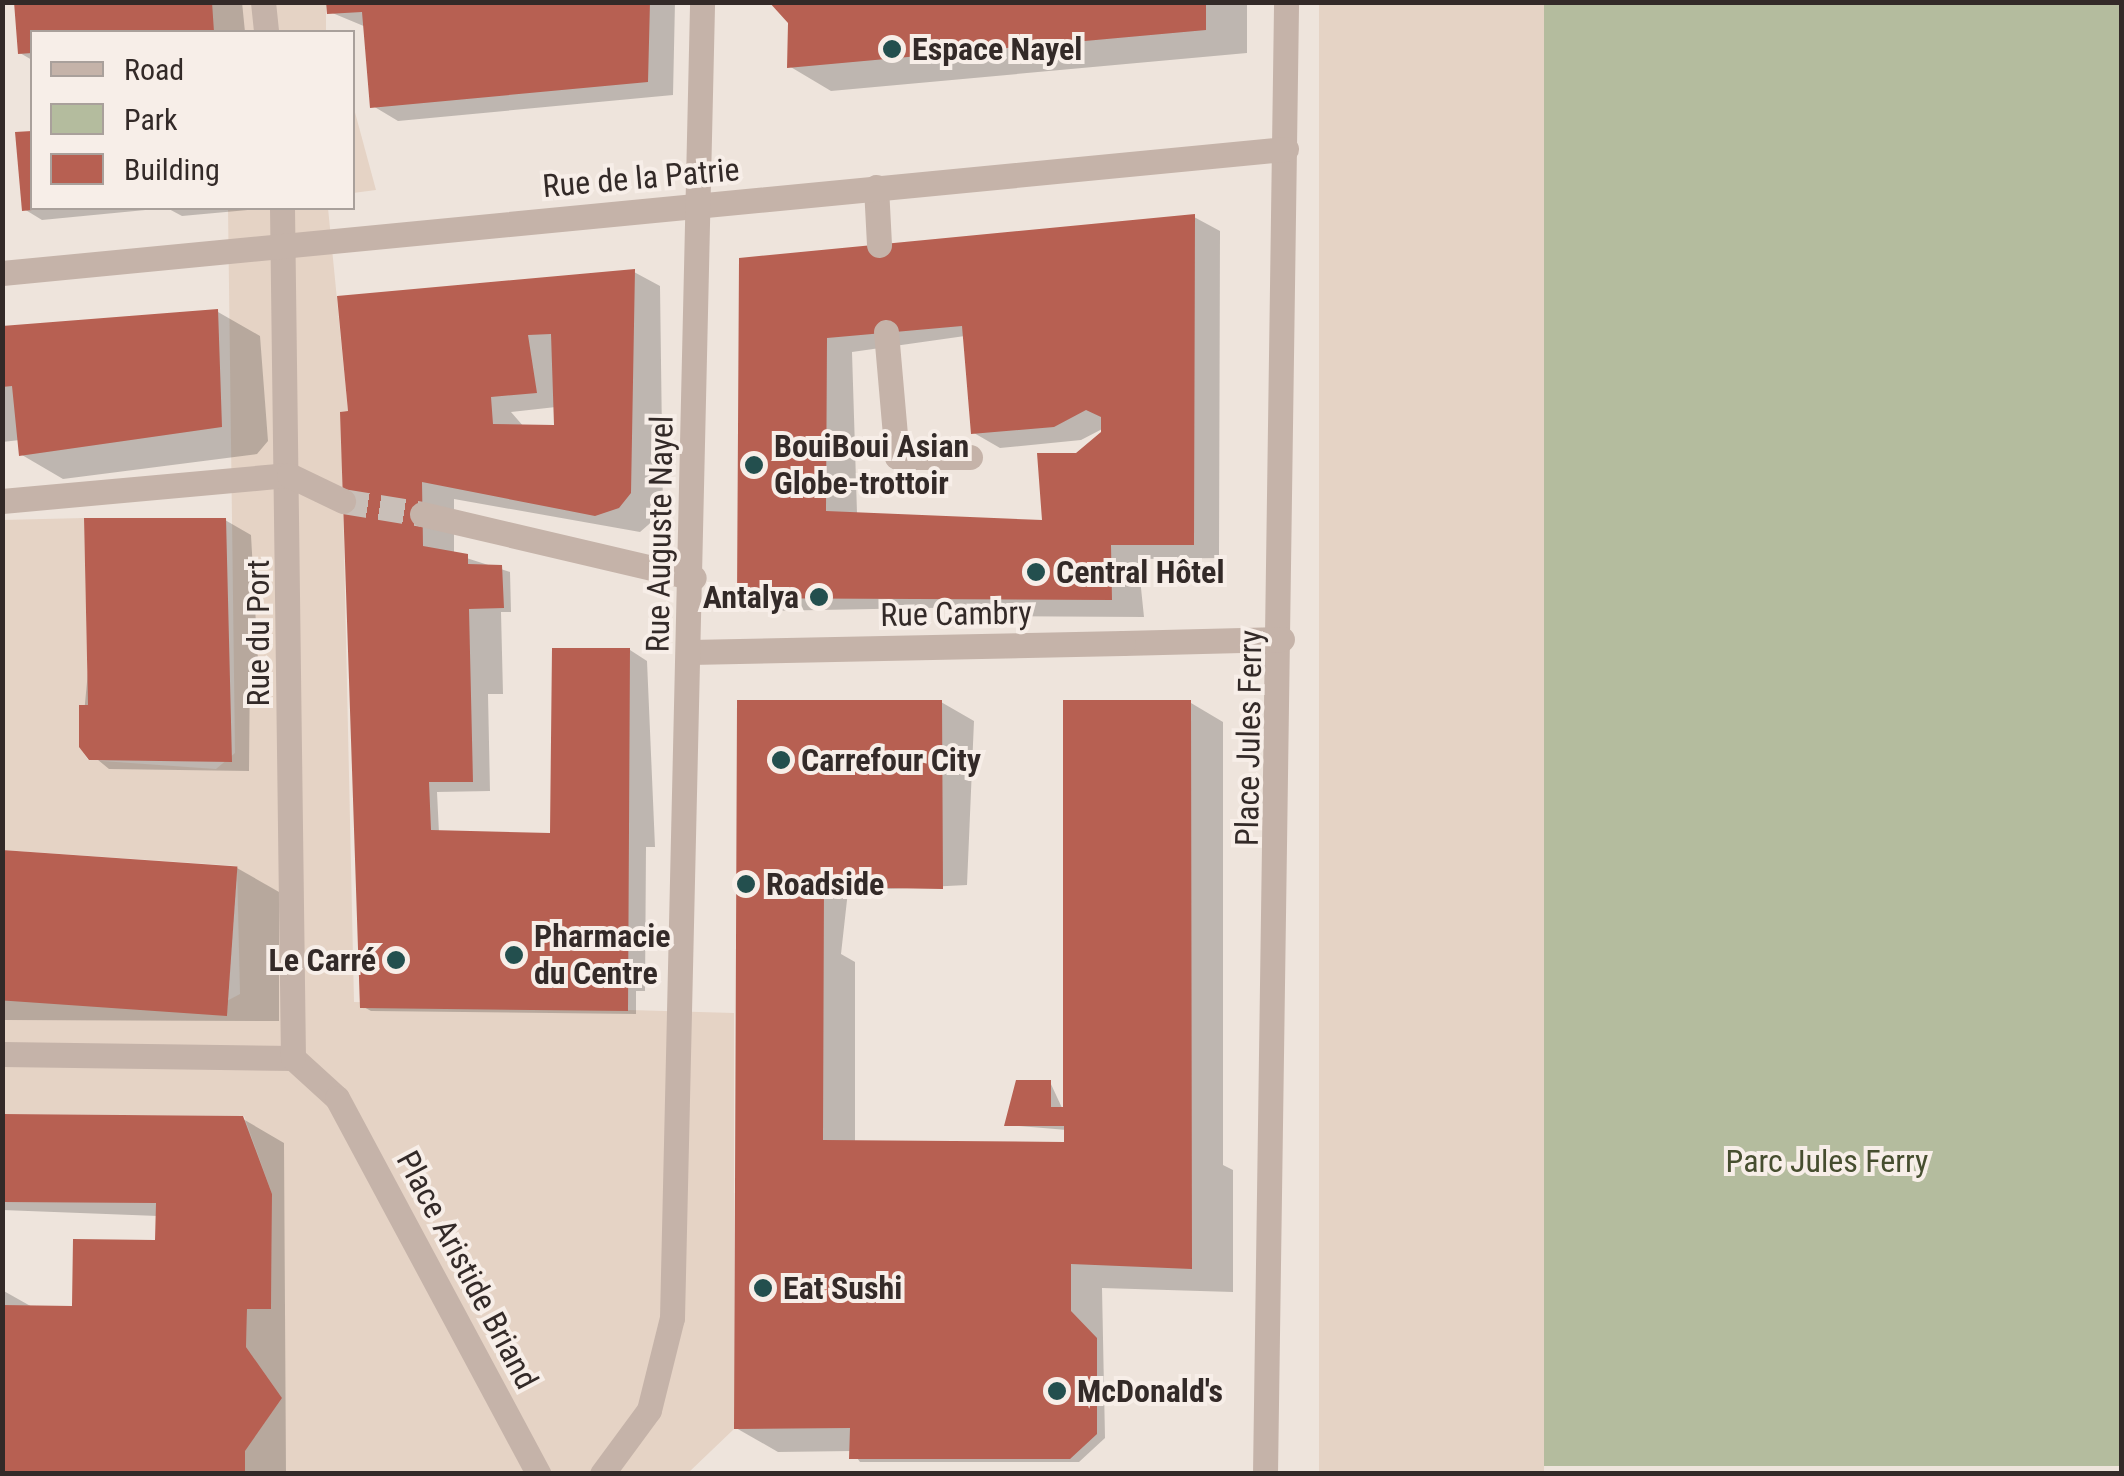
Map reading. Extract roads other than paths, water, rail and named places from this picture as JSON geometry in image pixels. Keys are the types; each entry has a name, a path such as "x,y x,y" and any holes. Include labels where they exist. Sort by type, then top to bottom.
{"street":[{"path":"263,2 266,30"},
{"name":"Rue Auguste Nayel","path":"602,1474 649,1410 672,1318 683,1068 702,2"},
{"name":"Place Jules Ferry","path":"1265,1474 1282,639 1286,2"},
{"name":"Rue de la Patrie","path":"2,273 1286,149"},
{"path":"876,188 879,244"},
{"name":"Rue du Port","path":"282,210 289,475 293,1058"},
{"path":"886,332 896,457 970,457"},
{"path":"2,501 289,475 343,502"},
{"path":"422,514 694,578"},
{"name":"Rue Cambry","path":"690,652 1282,639"},
{"path":"2,1054 293,1058"},
{"name":"Place Aristide Briand","path":"293,1058 338,1098 538,1474"}],"tunnel":[{"path":"343,501 422,514"}],"place":[{"name":"Espace Nayel","path":"892,49"},
{"name":"BouiBoui Asian Globe-trottoir","path":"754,465"},
{"name":"Central Hôtel","path":"1036,572"},
{"name":"Antalya","path":"819,597"},
{"name":"Carrefour City","path":"781,760"},
{"name":"Roadside","path":"746,884"},
{"name":"Pharmacie du Centre","path":"514,955"},
{"name":"Le Carré","path":"396,960"},
{"name":"Eat Sushi","path":"763,1288"},
{"name":"McDonald's","path":"1057,1391"}],"park label":[{"name":"Parc Jules Ferry","path":"1827,1161"}]}
